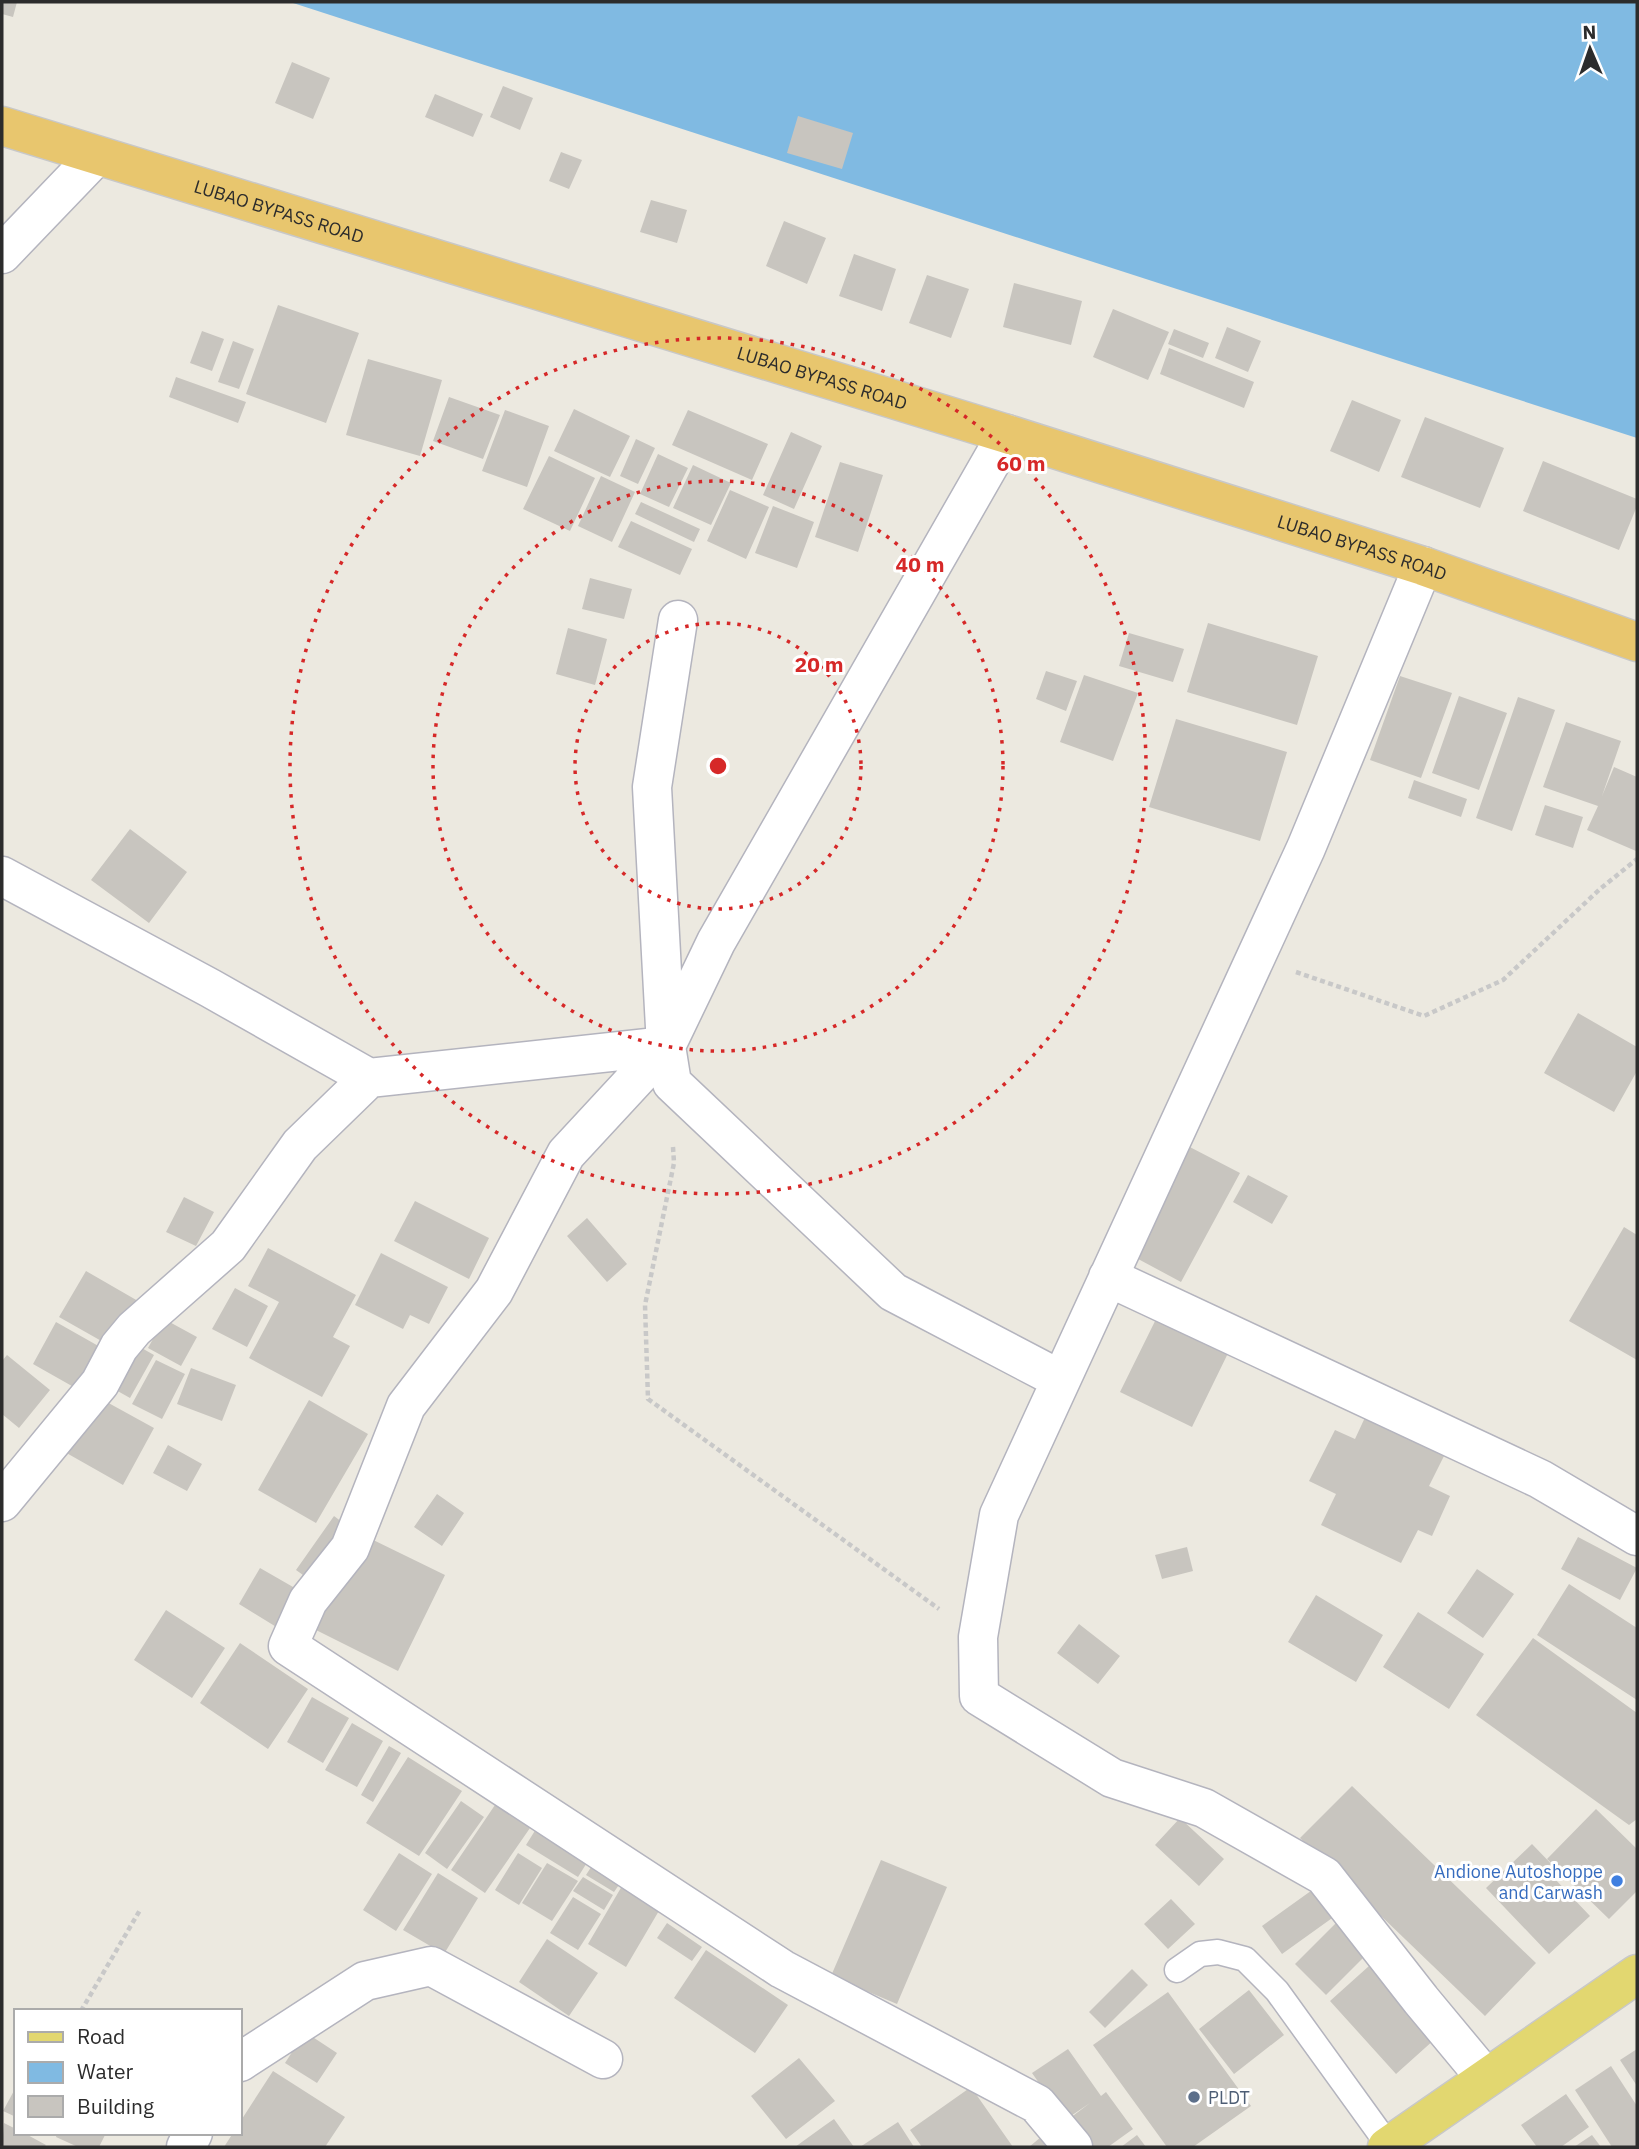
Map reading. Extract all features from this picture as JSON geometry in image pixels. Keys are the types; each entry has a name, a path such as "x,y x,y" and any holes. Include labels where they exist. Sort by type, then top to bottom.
{"highway":[{"name":"LUBAO BYPASS ROAD","path":"2,125 1007,434 1423,566 1637,642"}],"main road":[{"path":"1388,2147 1485,2077 1637,1974"}],"street":[{"path":"2,254 96,156"},
{"path":"1007,434 716,943 666,1046 566,1154 494,1291 406,1406 350,1548 308,1601 288,1646 782,1969 1037,2104 1073,2147"},
{"path":"1423,566 1306,848 999,1515 978,1637 979,1696 1112,1778 1204,1808 1324,1876 1485,2077"},
{"path":"678,620 652,787 666,1046 672,1083 893,1292 1061,1380"},
{"path":"2,876 209,988 369,1079 666,1046"},
{"path":"2,1502 100,1383 119,1347 134,1329 228,1246 300,1145 369,1079"},
{"path":"1108,1277 1539,1479 1637,1536"},
{"path":"242,2061 365,1981 431,1966 603,2059"}],"lane":[{"path":"1177,1970 1200,1954 1218,1952 1245,1958 1277,1991 1388,2147"}],"path":[{"path":"1289,969 1424,1016 1503,981 1600,889 1637,859"},
{"path":"672,1083 674,1163 645,1305 648,1399 978,1637"},
{"path":"82,2009 140,1909"}],"water":[{"path":"290,2 1637,2 1637,438"}],"building":[{"path":"2,2 17,2 13,17 2,14"},
{"path":"292,62 330,78 313,119 275,103"},
{"path":"503,86 533,98 520,130 490,117"},
{"path":"435,94 483,114 473,137 425,117"},
{"path":"798,116 853,133 842,169 787,153"},
{"path":"561,152 582,160 569,189 549,181"},
{"path":"651,200 687,210 677,243 640,232"},
{"path":"784,221 826,238 807,284 766,266"},
{"path":"854,254 896,269 882,311 839,296"},
{"path":"927,275 969,289 951,338 909,323"},
{"path":"1014,283 1082,301 1071,345 1003,327"},
{"path":"278,305 359,333 326,423 246,394"},
{"path":"1113,309 1169,332 1148,380 1093,357"},
{"path":"1227,327 1261,341 1248,372 1215,358"},
{"path":"1174,329 1209,343 1203,358 1168,344"},
{"path":"202,331 224,339 212,371 190,363"},
{"path":"233,341 254,349 239,389 218,382"},
{"path":"1169,348 1254,382 1244,408 1160,374"},
{"path":"368,359 442,380 420,456 346,435"},
{"path":"176,377 246,402 238,423 169,397"},
{"path":"449,397 500,415 483,459 433,441"},
{"path":"1352,400 1401,420 1379,472 1330,451"},
{"path":"574,409 630,436 610,477 554,451"},
{"path":"505,410 549,426 527,487 482,471"},
{"path":"688,410 768,444 752,480 672,445"},
{"path":"1425,417 1504,448 1480,508 1401,477"},
{"path":"791,432 822,446 794,509 763,495"},
{"path":"636,439 655,448 638,484 620,476"},
{"path":"658,454 688,468 669,507 640,494"},
{"path":"549,456 595,478 570,531 523,509"},
{"path":"1543,461 1637,499 1637,506 1619,550 1523,511"},
{"path":"840,462 883,475 858,552 815,537"},
{"path":"693,465 731,483 711,525 673,508"},
{"path":"601,476 635,492 612,542 578,526"},
{"path":"730,490 769,507 746,559 707,541"},
{"path":"641,502 700,529 694,542 635,514"},
{"path":"773,506 814,522 797,568 755,553"},
{"path":"631,521 692,549 680,575 618,547"},
{"path":"590,578 632,589 624,619 582,609"},
{"path":"1208,623 1318,656 1297,725 1187,692"},
{"path":"568,628 607,639 595,685 556,674"},
{"path":"1129,633 1184,649 1173,682 1119,666"},
{"path":"1046,671 1077,681 1066,711 1036,699"},
{"path":"1084,675 1138,693 1113,761 1060,742"},
{"path":"1400,676 1452,693 1421,778 1370,760"},
{"path":"1459,696 1507,713 1479,790 1432,773"},
{"path":"1518,697 1555,710 1512,831 1476,818"},
{"path":"1176,719 1287,752 1260,841 1149,807"},
{"path":"1566,722 1621,741 1602,796 1614,767 1637,777 1636,851 1587,830 1598,806 1543,787"},
{"path":"1414,780 1467,799 1461,817 1408,798"},
{"path":"1545,805 1583,817 1573,848 1535,835"},
{"path":"130,829 187,872 149,923 91,880"},
{"path":"1578,1013 1637,1047 1637,1071 1614,1112 1544,1073"},
{"path":"1184,1144 1240,1173 1181,1282 1127,1253"},
{"path":"1248,1175 1288,1196 1272,1224 1233,1202"},
{"path":"184,1197 214,1212 196,1246 166,1232"},
{"path":"415,1201 489,1238 469,1279 394,1241"},
{"path":"587,1218 627,1264 607,1282 567,1236"},
{"path":"1624,1227 1637,1235 1637,1360 1569,1321"},
{"path":"268,1248 356,1295 333,1337 350,1346 322,1397 249,1358 279,1302 248,1286"},
{"path":"381,1253 448,1287 429,1324 410,1315 403,1329 355,1305"},
{"path":"86,1271 138,1301 112,1347 59,1317"},
{"path":"235,1288 268,1306 247,1347 212,1329"},
{"path":"1161,1309 1233,1343 1192,1427 1120,1392"},
{"path":"164,1319 197,1337 181,1366 148,1348"},
{"path":"56,1322 109,1352 86,1394 33,1364"},
{"path":"131,1342 154,1355 130,1398 107,1385"},
{"path":"7,1355 50,1390 19,1428 2,1414 2,1361"},
{"path":"156,1360 185,1374 162,1419 132,1404"},
{"path":"191,1368 236,1385 222,1421 177,1404"},
{"path":"94,1395 154,1428 123,1485 63,1451"},
{"path":"309,1400 368,1434 316,1523 258,1490"},
{"path":"1368,1411 1448,1448 1429,1486 1450,1496 1432,1536 1418,1530 1401,1563 1321,1525 1336,1494 1309,1481 1335,1430 1355,1439"},
{"path":"168,1445 202,1464 187,1491 153,1473"},
{"path":"437,1494 464,1513 442,1546 414,1527"},
{"path":"334,1516 354,1531 317,1585 296,1570"},
{"path":"363,1535 445,1575 398,1671 316,1630"},
{"path":"1578,1537 1637,1568 1620,1600 1561,1569"},
{"path":"1187,1547 1193,1571 1162,1579 1155,1555"},
{"path":"260,1568 300,1591 278,1628 239,1604"},
{"path":"1477,1569 1514,1594 1483,1638 1447,1613"},
{"path":"1569,1584 1637,1628 1637,1700 1537,1635"},
{"path":"1316,1595 1383,1635 1356,1682 1288,1642"},
{"path":"166,1610 225,1648 192,1698 134,1660"},
{"path":"1418,1612 1484,1654 1449,1709 1383,1667"},
{"path":"1079,1624 1120,1656 1098,1684 1057,1653"},
{"path":"1533,1638 1637,1713 1637,1819 1629,1825 1476,1715"},
{"path":"240,1643 308,1689 268,1749 200,1703"},
{"path":"312,1697 349,1718 323,1763 287,1742"},
{"path":"352,1723 383,1741 357,1787 325,1770"},
{"path":"389,1746 401,1753 373,1802 361,1795"},
{"path":"408,1757 462,1791 419,1856 366,1823"},
{"path":"1352,1786 1536,1963 1485,2016 1300,1838"},
{"path":"461,1801 484,1817 447,1869 425,1853"},
{"path":"495,1805 530,1828 485,1893 451,1870"},
{"path":"1596,1809 1637,1849 1637,1891 1609,1919 1547,1859"},
{"path":"1180,1818 1224,1859 1199,1886 1155,1845"},
{"path":"536,1829 588,1861 578,1877 526,1845"},
{"path":"1532,1844 1560,1873 1554,1878 1590,1916 1549,1954 1486,1888"},
{"path":"399,1853 432,1874 396,1931 363,1910"},
{"path":"518,1853 542,1868 519,1905 495,1890"},
{"path":"881,1860 947,1887 897,2004 831,1976"},
{"path":"595,1861 623,1879 614,1892 586,1875"},
{"path":"547,1863 578,1881 552,1921 522,1903"},
{"path":"438,1873 478,1898 444,1954 403,1930"},
{"path":"583,1877 613,1895 604,1910 573,1891"},
{"path":"622,1886 660,1909 626,1967 588,1944"},
{"path":"1315,1888 1335,1916 1282,1954 1262,1926"},
{"path":"573,1897 601,1914 578,1950 550,1933"},
{"path":"1171,1899 1195,1924 1168,1949 1144,1924"},
{"path":"667,1923 702,1947 692,1961 657,1938"},
{"path":"1336,1923 1367,1954 1326,1995 1295,1964"},
{"path":"547,1939 598,1973 569,2016 519,1982"},
{"path":"706,1950 788,2005 755,2053 674,1998"},
{"path":"1369,1966 1435,2039 1396,2074 1330,2001"},
{"path":"1132,1969 1148,1985 1105,2028 1089,2012"},
{"path":"1249,1990 1284,2035 1234,2074 1199,2029"},
{"path":"1168,1992 1251,2106 1193,2147 1167,2147 1093,2045"},
{"path":"305,2032 337,2053 317,2083 285,2063"},
{"path":"1068,2049 1101,2096 1106,2092 1133,2129 1108,2147 1091,2147 1070,2118 1090,2103 1065,2120 1032,2073"},
{"path":"1637,2049 1637,2086 1620,2060"},
{"path":"799,2058 835,2101 786,2139 751,2096"},
{"path":"1611,2066 1637,2106 1637,2147 1612,2147 1575,2090"},
{"path":"273,2071 345,2117 325,2147 224,2147 232,2135 242,2135 242,2119"},
{"path":"971,2087 1013,2147 922,2147 910,2130"},
{"path":"14,2091 14,2116 3,2111"},
{"path":"1566,2094 1589,2127 1561,2147 1537,2147 1521,2125"},
{"path":"834,2119 854,2147 795,2147 824,2126"},
{"path":"898,2122 914,2147 860,2147"},
{"path":"4,2123 14,2128 14,2135 28,2135 46,2145 44,2147 2,2147"},
{"path":"1047,2132 1061,2147 1029,2147"},
{"path":"105,2135 99,2147 78,2147 56,2137"},
{"path":"1137,2135 1146,2147 1121,2147"},
{"path":"1592,2135 1601,2147 1574,2147"}],"place":[{"name":"Andione Autoshoppe and Carwash","path":"1617,1881"},
{"name":"PLDT","path":"1194,2097"}]}
